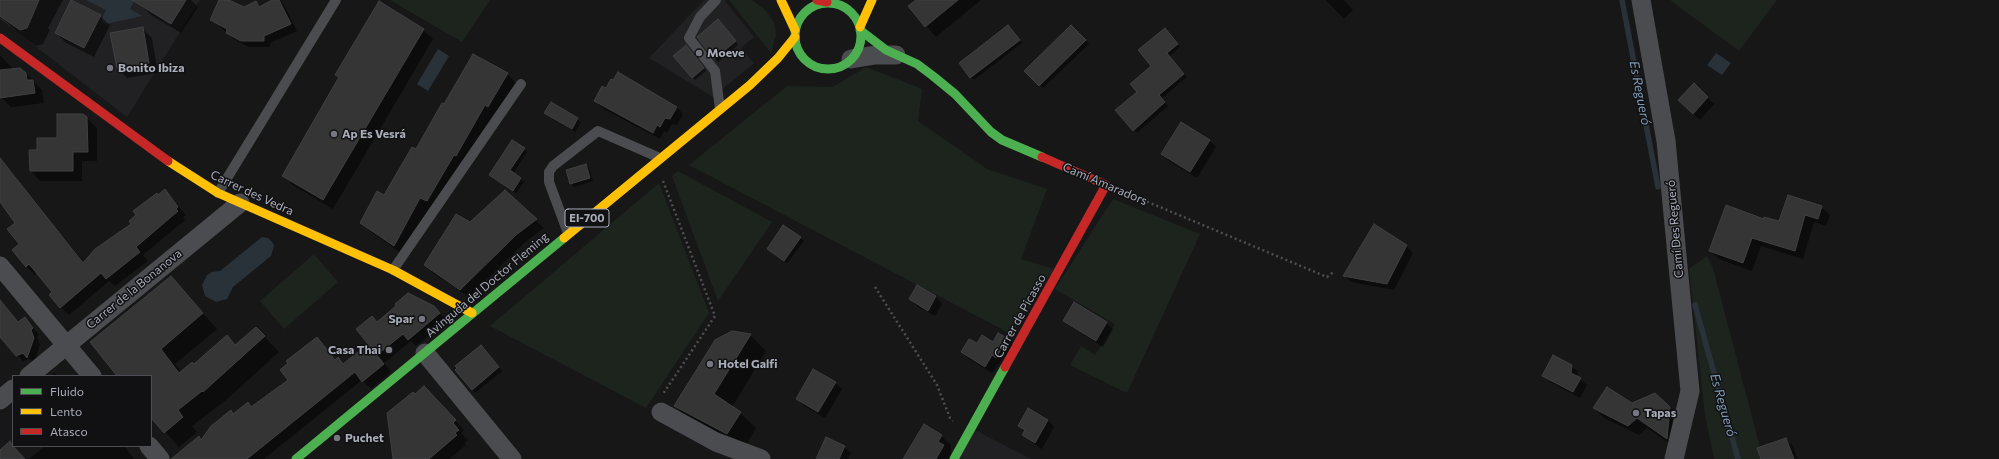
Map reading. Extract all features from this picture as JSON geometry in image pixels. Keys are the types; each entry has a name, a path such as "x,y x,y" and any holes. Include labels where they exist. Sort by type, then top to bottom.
{"street":[{"path":"781,0 795,33 798,50 807,62 825,69 843,65 851,59 860,45 860,28 872,0"},
{"path":"816,0 836,2 851,12 860,28"},
{"name":"Camí Des Regueró","path":"1641,0 1666,141 1690,391 1677,458"},
{"name":"Avinguda del Doctor Fleming","path":"296,459 568,233 750,85 778,58 795,33 799,19 806,10 816,4 836,2"},
{"name":"Camí Amaradors","path":"860,28 878,45 917,64 933,76 955,94 986,128 1002,140 1106,185"},
{"name":"Carrer des Vedra","path":"0,38 175,166 218,193 393,270 472,313"},
{"name":"Camí Amaradors","path":"851,59 875,55 896,55"},
{"path":"795,66 807,62"},
{"name":"Avinguda del Doctor Fleming","path":"750,85 774,74"},
{"name":"Carrer de Picasso","path":"954,459 1106,185"},
{"name":"Carrer de la Bonanova","path":"30,375 240,203"},
{"path":"0,266 91,375"},
{"path":"425,352 512,459"},
{"path":"0,400 12,390"},
{"path":"660,412 716,442 761,459"},
{"path":"150,447 160,459"}],"lane":[{"path":"218,193 336,0"},
{"path":"716,0 700,18 689,38 715,71 720,109"},
{"path":"393,270 521,84"},
{"path":"568,233 549,182 549,172 553,166 598,131 658,160"}],"path":[{"path":"658,160 715,316 657,404 660,412"},
{"name":"Camí Amaradors","path":"1106,185 1327,277 1335,271"},
{"path":"876,287 937,385 950,418 968,434"}],"shaded area":[{"name":"Bonito Ibiza","path":"0,0 200,0 127,117 0,19"},
{"path":"86,0 135,0 130,9 142,16 106,24 101,21 106,10"},
{"path":"390,0 490,0 462,42"},
{"name":"Moeve","path":"704,0 726,0 725,1 754,37 741,48 754,63 713,97 649,58"},
{"path":"729,0 752,0 765,10 774,22 776,35 771,53"},
{"path":"1670,0 1777,0 1739,51"},
{"path":"438,49 449,56 428,91 417,84"},
{"path":"1716,53 1731,63 1722,75 1707,65"},
{"path":"866,67 922,89 918,121 987,169 1047,189 1021,259 1054,269 1011,334 689,165 787,86 833,87"},
{"path":"678,171 772,222 718,301 672,176"},
{"path":"659,183 709,313 646,408 490,326"},
{"path":"1113,199 1200,234 1127,393 1070,365 1081,346 1095,355 1115,324 1055,289"},
{"path":"262,237 268,238 274,246 271,256 233,287 227,299 216,302 205,296 202,285 207,275 212,272 220,271"},
{"path":"314,254 338,282 284,329 260,301"},
{"path":"1707,256 1713,268 1763,459 1714,459 1705,415 1689,269"},
{"path":"975,430 1031,459 958,459"}],"building":[{"path":"0,0 39,0 27,28 20,30 0,16"},
{"path":"71,0 101,15 84,48 55,33"},
{"path":"132,0 186,0 171,24"},
{"path":"219,0 229,0 244,7 256,1 259,7 272,0 279,0 291,24 264,36 264,41 241,41 226,33 227,29 210,20"},
{"path":"916,0 958,0 925,27 908,6"},
{"name":"Ap Es Vesrá","path":"379,1 424,29 323,200 282,176 339,77 335,75"},
{"path":"718,19 736,41 714,59 697,37"},
{"path":"1008,25 1020,40 970,78 959,63"},
{"path":"1071,25 1086,40 1039,86 1024,71"},
{"path":"143,27 149,63 117,68 110,33"},
{"path":"1165,28 1178,44 1167,53 1184,74 1159,95 1165,102 1133,131 1115,110 1137,92 1130,84 1151,66 1138,50"},
{"path":"686,45 704,68 692,78 673,56"},
{"path":"473,54 508,73 488,107 485,105 456,156 454,155 427,201 420,198 394,246 360,223 377,191 384,195 412,147 416,149 442,103 444,104"},
{"path":"20,68 26,73 27,80 33,80 35,93 0,98 0,70"},
{"path":"618,72 677,107 670,119 665,118 660,127 657,125 653,133 594,101 602,86 606,88 611,79 613,80"},
{"path":"1694,83 1708,97 1693,114 1678,100"},
{"path":"551,102 578,118 572,129 544,113"},
{"path":"57,114 83,114 87,117 88,152 73,152 73,171 30,171 29,150 37,150 37,138 57,138"},
{"path":"1181,122 1210,140 1190,172 1161,154"},
{"path":"512,140 525,148 510,170 521,178 513,191 489,175"},
{"path":"0,158 83,263 95,249 131,224 129,221 136,215 133,211 157,193 158,195 165,189 178,207 176,209 178,211 136,247 140,252 106,279 101,273 60,308 49,295 52,292 29,264 26,267 12,250 19,244 7,229 15,223 0,202"},
{"path":"586,164 590,178 570,184 566,170"},
{"path":"505,190 537,219 516,235 460,290 424,265 456,214 470,222"},
{"path":"1788,195 1822,206 1818,219 1805,215 1795,251 1752,238 1743,263 1709,251 1726,205 1764,219 1764,217 1779,221"},
{"path":"1374,224 1407,245 1387,284 1343,276"},
{"path":"783,225 801,237 784,261 767,249"},
{"path":"171,276 203,313 161,349 179,373 192,362 194,364 227,335 235,345 256,327 265,336 203,392 202,391 178,410 183,417 164,433 152,419 152,375 116,375 90,342"},
{"path":"917,285 936,296 928,311 909,299"},
{"path":"408,293 434,306 440,313 408,340 403,334 377,355 384,364 362,382 355,372 247,459 171,459 199,436 201,440 211,426 231,410 233,414 248,402 251,407 288,380 280,370 288,363 286,361 317,337 335,360 338,357 343,364 368,344 356,329 372,316 377,322 396,306 395,304"},
{"path":"0,300 18,322 25,317 33,328 31,330 34,338 27,358 23,353 16,356 0,337"},
{"path":"1074,302 1107,322 1096,341 1063,321"},
{"path":"732,331 751,334 714,394 741,412 727,434 674,406 715,340"},
{"path":"998,333 1007,338 996,358 992,355 985,367 961,352 969,339 977,343 982,335 993,342"},
{"path":"481,345 499,367 472,390 455,370 457,368 455,366"},
{"path":"1553,355 1572,365 1571,373 1581,378 1573,392 1542,376"},
{"path":"813,369 836,382 818,412 796,399"},
{"path":"424,386 456,420 453,423 459,430 455,433 457,435 429,459 393,459 387,413 413,392 415,394"},
{"name":"Tapas","path":"1607,387 1632,403 1655,393 1670,407 1667,439 1637,418 1628,426 1593,408"},
{"path":"1028,408 1048,420 1035,443 1022,435 1025,430 1018,426"},
{"path":"924,424 942,435 938,442 944,445 936,459 903,459"},
{"path":"826,437 845,446 839,459 816,459"},
{"path":"1786,438 1794,459 1761,459 1757,448"},
{"path":"10,441 12,447 14,447 25,459 0,459 0,450"}],"waterway":[{"name":"Es Regueró","path":"1622,0 1658,187"},
{"name":"Es Regueró","path":"1695,305 1738,459"}],"traffic: fast":[{"path":"828,3 841,6 851,13 858,23 861,36 858,49 851,59 841,66 828,69 815,66 805,59 798,49 795,36 798,23 805,13 815,6 828,3"},
{"path":"860,30 886,50 917,64 933,76 955,94 991,132 1002,140 1042,157"},
{"path":"296,459 564,238"},
{"path":"954,459 1005,367"}],"traffic: slow":[{"path":"781,0 795,30"},
{"path":"860,27 872,0"},
{"path":"564,238 750,85 778,58 795,37"},
{"path":"168,161 218,193 393,270 472,313"}],"traffic: jam":[{"path":"817,0 827,2"},
{"path":"0,38 168,161"},
{"path":"1005,367 1106,185 1042,157"}],"place":[{"name":"Moeve","path":"699,53"},
{"name":"Bonito Ibiza","path":"110,68"},
{"name":"Ap Es Vesrá","path":"334,134"},
{"name":"Spar","path":"422,319"},
{"name":"Casa Thai","path":"389,350"},
{"name":"Hotel Galfi","path":"710,364"},
{"name":"Tapas","path":"1636,413"},
{"name":"Puchet","path":"337,438"}]}
